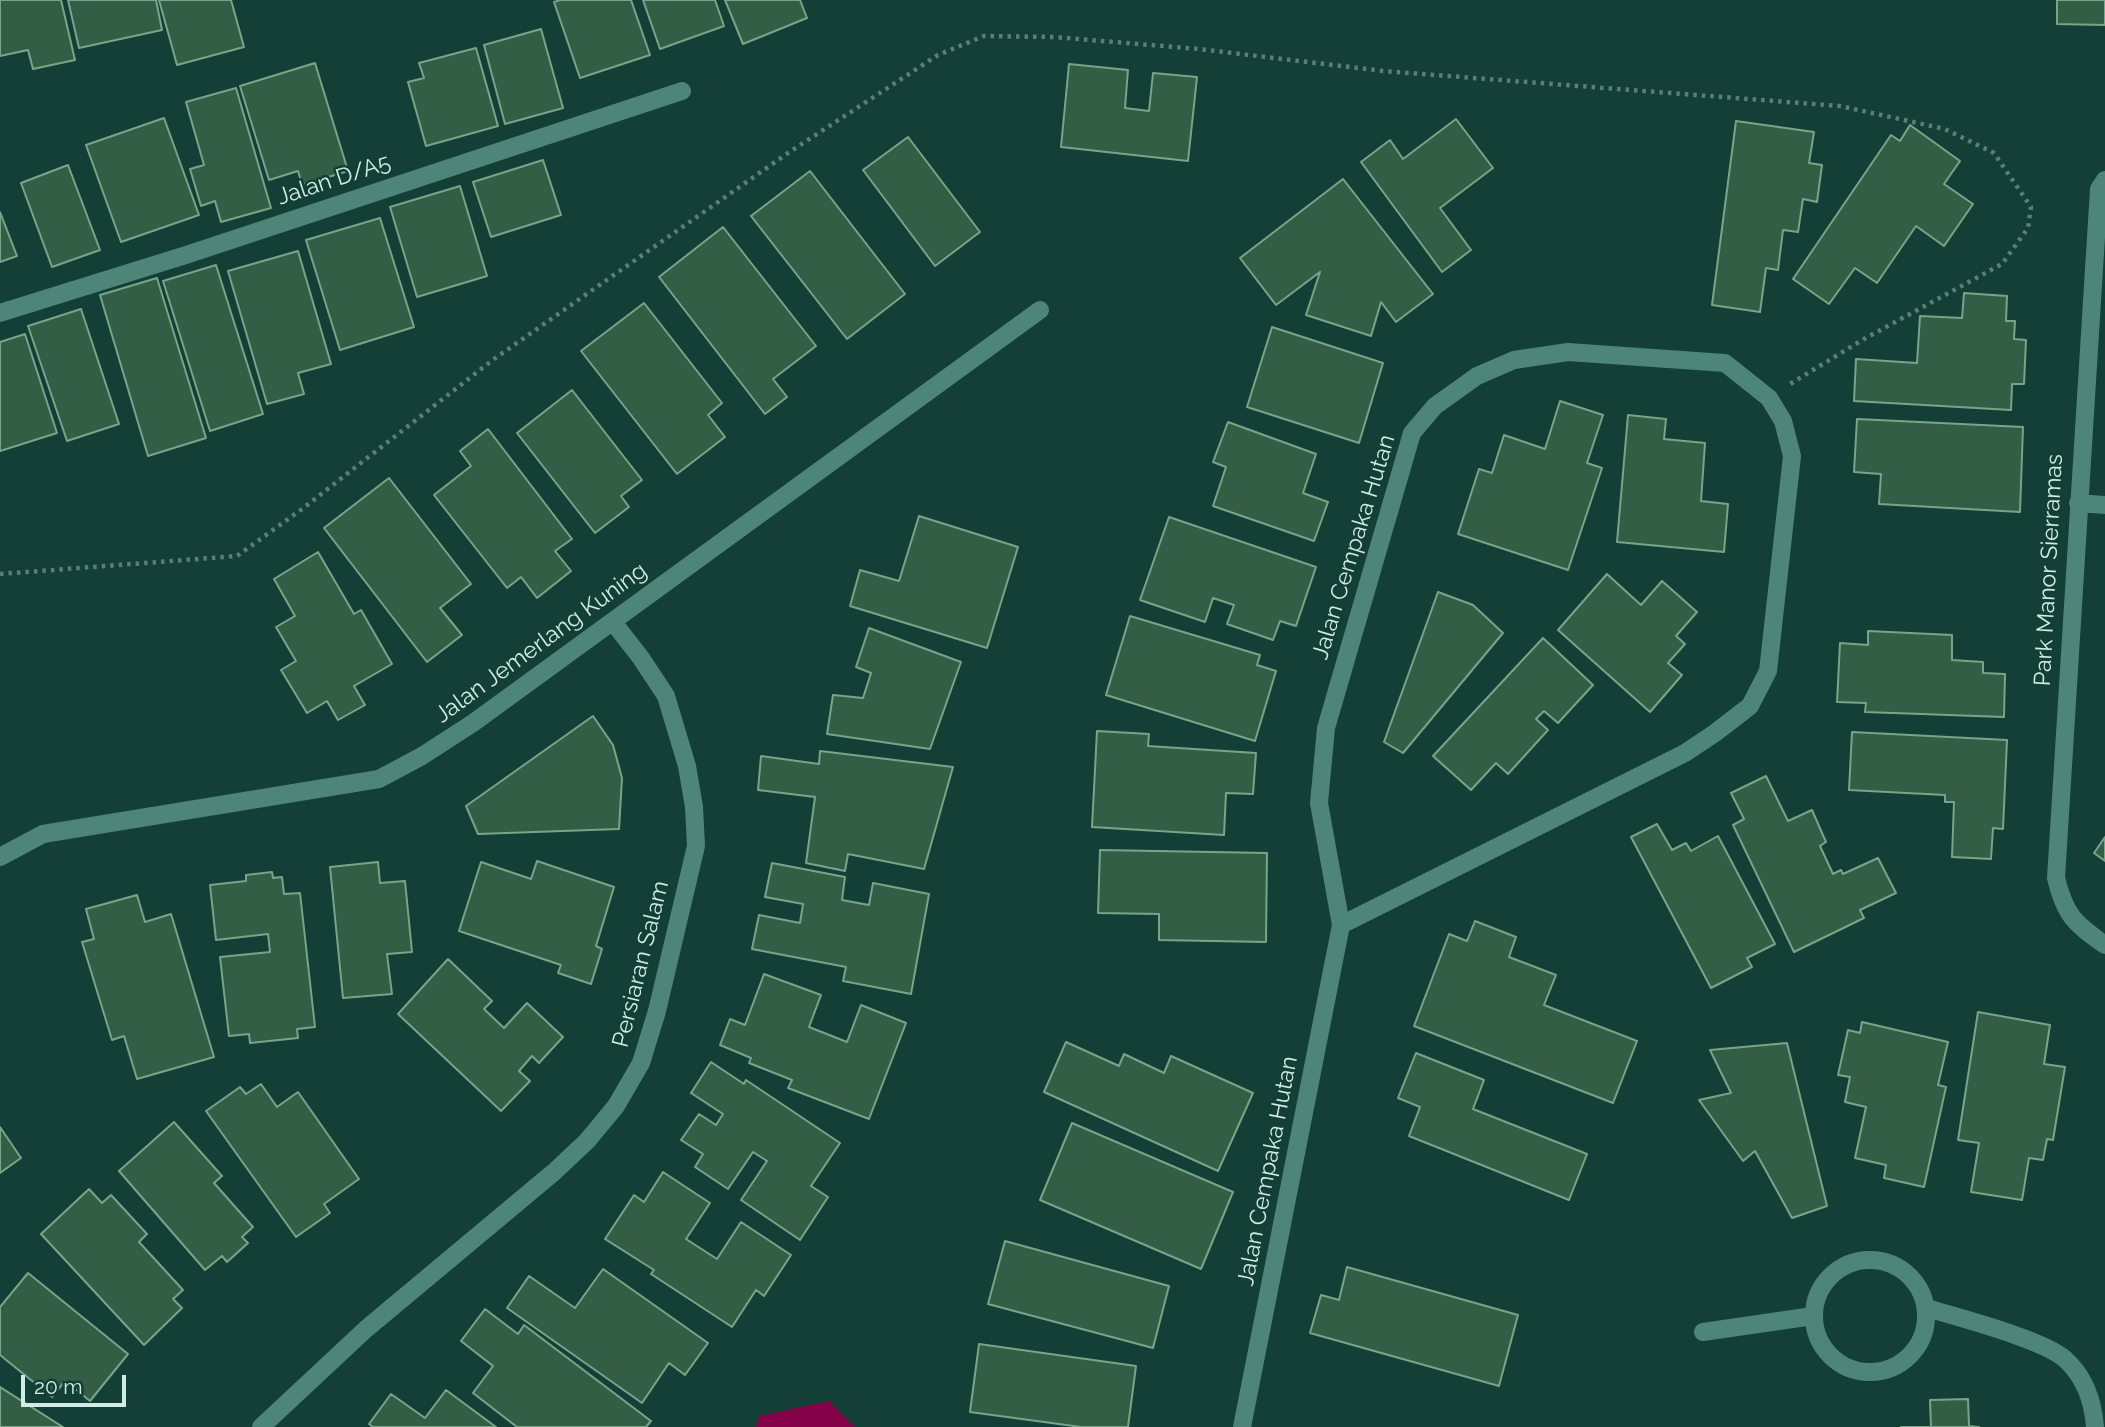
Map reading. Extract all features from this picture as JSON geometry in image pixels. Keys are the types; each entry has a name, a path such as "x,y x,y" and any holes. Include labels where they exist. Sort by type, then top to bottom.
{"street":[{"name":"Jalan D/A5","path":"0,313 186,255 682,91"},
{"name":"Park Manor Sierramas","path":"2105,180 2099,190 2056,877 2062,904 2078,926 2105,945"},
{"name":"Jalan Jemerlang Kuning","path":"0,857 43,834 379,779 422,756 473,723 1040,310"},
{"name":"Jalan Cempaka Hutan","path":"1242,1427 1341,925 1319,803 1326,728 1412,433 1435,406 1477,376 1514,360 1568,352 1725,363 1769,397 1783,421 1793,456 1768,671 1750,706 1685,753 1341,925"},
{"path":"2078,503 2105,505"},
{"name":"Persiaran Salam","path":"261,1427 366,1329 554,1172 587,1141 616,1105 641,1063 657,1011 696,846 694,807 687,766 666,695 612,622"},
{"path":"1878,1259 1901,1268 1918,1286 1927,1308 1925,1335 1911,1357 1888,1371 1861,1373 1837,1363 1820,1342 1813,1316 1818,1293 1832,1273 1853,1262 1878,1259"},
{"path":"1927,1308 2040,1345 2064,1358 2081,1378 2093,1403 2095,1427"},
{"path":"1703,1332 1813,1316"}],"path":[{"path":"0,574 237,556 302,509 494,359 777,160 938,55 984,36 1068,38 1383,71 1840,106 1945,129 1994,153 2031,207 2028,228 2001,264 1864,339 1769,397"}],"shaded area":[{"path":"829,1401 855,1427 756,1427 759,1416"}],"building":[{"path":"0,0 61,0 75,60 33,69 28,50 0,56"},
{"path":"68,0 156,0 162,30 79,48"},
{"path":"159,0 231,0 244,47 177,65"},
{"path":"631,0 650,55 580,78 554,2"},
{"path":"643,0 715,0 724,26 660,49"},
{"path":"725,0 800,0 807,18 743,44"},
{"path":"2057,0 2105,0 2105,25 2057,24"},
{"path":"541,29 563,108 505,124 484,45"},
{"path":"476,48 498,126 426,146 408,82 424,78 419,63"},
{"path":"315,63 348,171 302,185 298,171 269,180 240,86"},
{"path":"1069,64 1128,70 1125,108 1149,111 1153,73 1197,77 1188,161 1061,147"},
{"path":"236,88 271,208 221,222 215,201 201,206 190,169 204,165 186,102"},
{"path":"164,118 199,215 121,242 86,145"},
{"path":"1456,119 1493,168 1440,208 1471,250 1442,272 1361,162 1390,140 1403,159"},
{"path":"1736,121 1814,132 1809,163 1822,165 1817,202 1803,199 1798,232 1783,230 1778,270 1766,268 1760,312 1712,305"},
{"path":"1910,125 1960,161 1944,184 1973,204 1944,246 1916,226 1877,283 1855,268 1829,304 1793,279 1891,135 1900,141"},
{"path":"908,137 980,232 935,266 863,170"},
{"path":"543,160 561,215 491,237 473,182"},
{"path":"68,165 100,250 52,267 21,183"},
{"path":"810,171 905,294 847,339 751,216"},
{"path":"1343,179 1433,294 1396,322 1381,302 1371,336 1306,315 1320,272 1276,305 1240,258"},
{"path":"460,186 487,276 417,297 390,207"},
{"path":"0,212 17,256 0,262"},
{"path":"380,218 414,327 340,350 306,240"},
{"path":"723,227 816,346 773,379 787,397 765,414 659,277"},
{"path":"298,251 331,364 298,373 304,394 267,404 228,271"},
{"path":"216,265 263,414 210,431 163,281"},
{"path":"157,278 206,438 148,456 100,295"},
{"path":"1964,293 2007,296 2006,321 2015,321 2014,339 2026,340 2024,384 2012,384 2011,410 1854,401 1856,359 1917,363 1920,316 1962,318"},
{"path":"644,303 722,403 708,415 725,437 677,474 581,351"},
{"path":"81,309 119,424 67,441 28,326"},
{"path":"1272,327 1383,363 1359,443 1247,407"},
{"path":"25,334 57,433 0,451 0,342"},
{"path":"572,390 642,480 621,496 629,507 595,533 517,433"},
{"path":"1560,401 1603,415 1587,463 1602,468 1568,570 1458,534 1479,469 1492,473 1504,435 1545,449"},
{"path":"1628,415 1666,419 1664,439 1705,443 1701,501 1728,504 1724,552 1617,542"},
{"path":"1857,419 2023,427 2020,512 1879,504 1881,474 1854,472"},
{"path":"1228,422 1316,454 1303,493 1328,502 1314,541 1213,506 1226,467 1213,462"},
{"path":"488,429 572,539 555,551 571,571 537,598 521,577 507,588 434,495 471,466 460,451"},
{"path":"389,478 471,584 440,608 462,635 427,662 324,528"},
{"path":"919,516 1018,547 987,648 850,606 860,570 899,581"},
{"path":"1169,517 1316,567 1296,626 1280,621 1273,640 1227,624 1234,605 1213,598 1205,622 1140,600"},
{"path":"318,552 354,614 361,610 392,664 354,686 365,705 338,720 327,701 307,713 281,670 296,661 276,627 295,616 274,579"},
{"path":"1607,574 1641,605 1662,581 1697,612 1676,636 1685,644 1668,663 1682,675 1650,712 1558,630"},
{"path":"1438,592 1473,605 1503,633 1403,753 1384,742"},
{"path":"1130,616 1260,655 1257,665 1276,671 1255,741 1106,695"},
{"path":"869,628 961,662 930,749 827,734 833,695 863,698 871,673 856,667"},
{"path":"1868,631 1952,635 1952,660 1983,662 1983,673 2005,674 2004,717 1865,712 1866,703 1837,702 1840,643 1868,645"},
{"path":"1543,638 1593,685 1558,723 1544,711 1536,719 1548,730 1508,774 1496,763 1471,790 1433,756"},
{"path":"593,716 613,745 622,778 619,829 478,834 466,806"},
{"path":"1097,731 1149,734 1148,746 1256,753 1253,794 1226,793 1224,835 1092,827"},
{"path":"1852,732 2007,740 2003,829 1993,828 1991,859 1952,857 1954,802 1945,802 1945,795 1849,790"},
{"path":"820,751 953,767 924,869 848,854 845,871 806,863 815,797 758,790 761,756 819,764"},
{"path":"1766,776 1788,821 1812,810 1826,842 1820,846 1833,874 1841,870 1843,874 1878,858 1896,893 1860,910 1864,918 1794,952 1733,825 1744,819 1731,793"},
{"path":"1657,824 1672,850 1686,843 1691,851 1718,836 1775,944 1747,958 1752,967 1711,988 1631,837"},
{"path":"2105,837 2105,861 2094,853"},
{"path":"1100,850 1267,853 1266,942 1159,940 1159,914 1098,913"},
{"path":"537,861 614,887 596,946 602,949 591,984 558,973 561,965 459,931 481,862 531,879"},
{"path":"378,862 380,883 405,881 412,952 387,954 392,994 343,998 330,867"},
{"path":"772,863 845,877 842,900 869,905 873,883 929,894 911,994 843,981 846,967 752,949 759,915 800,923 803,904 765,897"},
{"path":"272,872 273,878 282,877 284,894 300,893 315,1027 297,1029 298,1038 250,1043 249,1034 229,1036 220,957 270,952 268,934 216,940 210,885 246,881 246,875"},
{"path":"137,895 145,922 171,914 214,1057 137,1079 124,1036 112,1040 82,942 94,939 86,909"},
{"path":"1475,921 1516,937 1509,957 1556,975 1544,1005 1637,1041 1613,1103 1414,1026 1449,934 1467,941"},
{"path":"448,959 492,1001 484,1009 504,1028 527,1003 563,1037 539,1063 532,1056 519,1071 530,1081 501,1111 398,1014"},
{"path":"764,974 821,995 809,1027 847,1042 861,1005 906,1023 869,1119 788,1088 792,1080 749,1063 751,1058 720,1045 730,1019 745,1025"},
{"path":"1978,1012 2050,1025 2044,1064 2065,1067 2053,1140 2047,1139 2043,1160 2029,1158 2022,1200 1971,1192 1979,1143 1958,1140"},
{"path":"1862,1022 1948,1042 1938,1085 1946,1087 1924,1187 1884,1178 1886,1165 1855,1158 1866,1107 1845,1102 1850,1077 1838,1075 1848,1030 1860,1033"},
{"path":"1066,1042 1119,1066 1124,1054 1164,1073 1171,1056 1253,1093 1218,1171 1044,1092"},
{"path":"1787,1043 1827,1206 1792,1218 1755,1151 1743,1161 1699,1100 1731,1093 1710,1050"},
{"path":"1416,1053 1484,1080 1473,1109 1587,1154 1569,1200 1409,1136 1420,1107 1398,1098"},
{"path":"711,1062 744,1084 746,1080 840,1143 811,1186 828,1197 800,1240 741,1200 767,1161 753,1152 728,1189 695,1167 703,1154 681,1140 699,1114 716,1125 723,1114 691,1093"},
{"path":"261,1084 277,1107 298,1092 359,1179 324,1204 330,1213 296,1237 206,1111 240,1087 246,1094"},
{"path":"174,1122 222,1176 214,1183 253,1227 242,1237 248,1243 227,1262 222,1256 205,1270 119,1171"},
{"path":"1072,1123 1233,1192 1201,1269 1040,1200"},
{"path":"0,1127 21,1158 0,1173"},
{"path":"663,1172 710,1203 686,1239 717,1259 741,1222 791,1255 764,1296 756,1290 732,1327 651,1274 654,1270 605,1239 634,1195 644,1202"},
{"path":"89,1189 102,1203 111,1195 147,1234 139,1242 183,1290 173,1299 182,1308 144,1345 41,1234"},
{"path":"1005,1241 1169,1286 1153,1348 988,1304"},
{"path":"1347,1267 1518,1315 1499,1386 1310,1333 1321,1295 1339,1300"},
{"path":"603,1269 708,1343 685,1375 669,1363 642,1403 507,1308 529,1276 575,1308"},
{"path":"28,1273 128,1354 90,1401 65,1381 52,1397 0,1355 0,1307"},
{"path":"485,1309 518,1334 524,1325 651,1421 646,1427 517,1427 473,1393 493,1366 461,1341"},
{"path":"979,1344 1136,1366 1128,1427 1081,1427 970,1412"},
{"path":"0,1387 63,1427 0,1427"},
{"path":"446,1390 496,1427 373,1427 369,1424 391,1394 425,1418"},
{"path":"1968,1399 1969,1426 1979,1427 1931,1427 1930,1400"}]}
